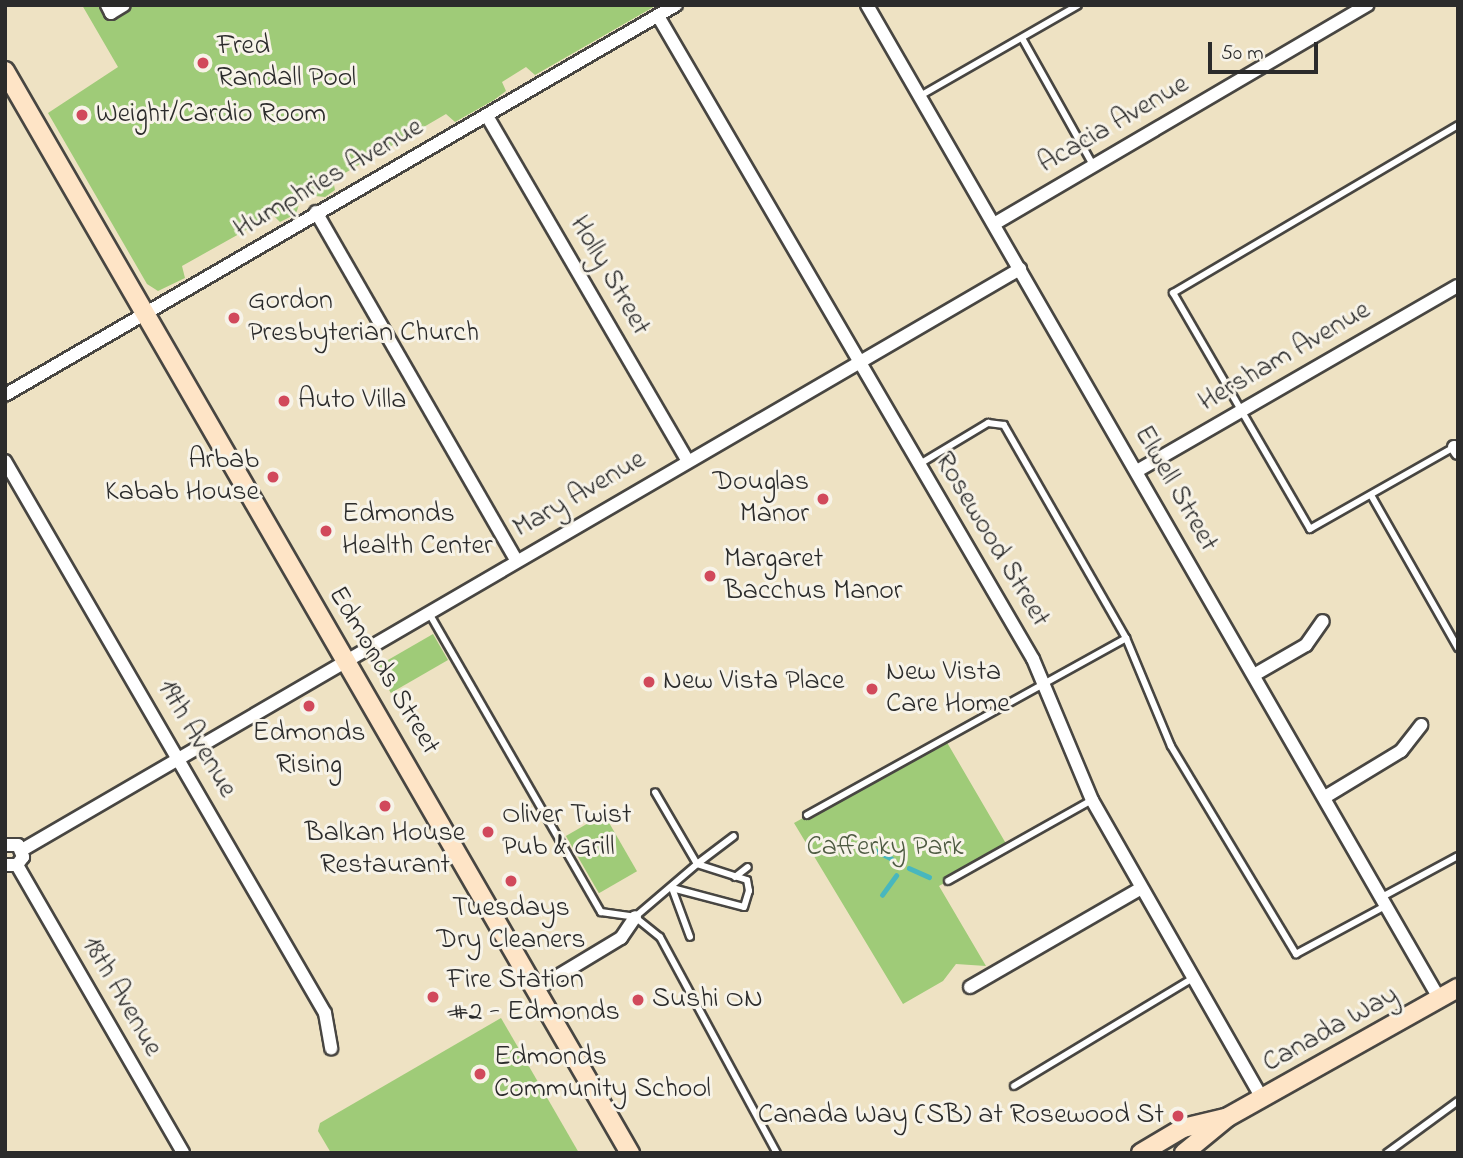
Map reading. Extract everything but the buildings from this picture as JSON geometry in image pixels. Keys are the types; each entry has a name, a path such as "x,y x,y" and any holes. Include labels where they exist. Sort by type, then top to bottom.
{"street":[{"path":"107,5 111,13 124,5"},
{"name":"Humphries Avenue","path":"5,395 676,5"},
{"name":"Elwell Street","path":"867,5 1439,998"},
{"name":"Acacia Avenue","path":"994,224 1368,5"},
{"name":"Rosewood Street","path":"658,16 1044,681 1092,800 1140,889 1262,1098"},
{"name":"Edmonds Street","path":"5,71 538,988 630,1153"},
{"name":"Holly Street","path":"487,116 687,460"},
{"path":"316,212 516,560"},
{"name":"Mary Avenue","path":"22,850 687,460 1020,269"},
{"name":"Hersham Avenue","path":"1136,471 1458,286"},
{"name":"19th Avenue","path":"5,461 325,1013 331,1048"},
{"path":"1254,675 1306,645 1323,621"},
{"path":"1325,797 1401,751 1421,725"},
{"path":"5,845 15,844 22,850 11,865"},
{"name":"18th Avenue","path":"11,865 183,1153"},
{"path":"970,987 1140,889"},
{"path":"538,988 621,938 635,917"},
{"name":"Canada Way","path":"1193,1151 1228,1117 1458,988"},
{"name":"Canada Way","path":"1141,1153 1183,1128 1228,1117"}],"lane":[{"path":"920,96 1078,5"},
{"path":"1022,38 1093,166"},
{"path":"1457,448 1310,529 1173,293 1458,125"},
{"path":"918,465 988,423 1004,425 1126,638 1171,746 1296,954 1458,856"},
{"path":"1371,495 1458,648"},
{"path":"429,612 601,912 635,917 660,937 777,1153"},
{"path":"807,815 1044,681 1126,638"},
{"path":"655,792 697,864 747,880 749,891 744,907 672,888"},
{"path":"948,881 1092,800"},
{"path":"635,917 734,836"},
{"path":"735,877 748,867"},
{"path":"672,888 690,937"},
{"path":"1014,1086 1193,978"},
{"path":"1388,1152 1425,1120 1458,1101"}],"green space":[{"path":"82,5 657,5 535,75 526,67 502,82 506,91 494,100 455,122 446,114 333,180 335,190 325,197 315,196 307,185 295,192 300,201 296,214 280,222 273,215 182,266 185,278 158,291 147,284 48,113 118,67"},
{"path":"433,634 448,660 391,693 376,667"},
{"name":"Cafferky Park","path":"945,739 1008,847 939,886 986,966 956,964 943,981 903,1004 794,823"},
{"path":"604,814 637,871 599,893 566,836"},
{"path":"501,1018 579,1153 331,1153 318,1131 320,1123"}],"waterway":[{"path":"867,846 891,858"},
{"path":"909,868 929,877"},
{"path":"882,895 896,876"}],"place":[{"name":"Fred Randall Pool","path":"203,63"},
{"name":"Weight/Cardio Room","path":"82,115"},
{"name":"Gordon Presbyterian Church","path":"234,318"},
{"name":"Auto Villa","path":"284,401"},
{"name":"Arbab Kabab House","path":"273,477"},
{"name":"Douglas Manor","path":"823,499"},
{"name":"Edmonds Health Center","path":"326,531"},
{"name":"Margaret Bacchus Manor","path":"710,576"},
{"name":"New Vista Place","path":"649,682"},
{"name":"New Vista Care Home","path":"872,689"},
{"name":"Edmonds Rising","path":"309,706"},
{"name":"Balkan House Restaurant","path":"385,806"},
{"name":"Oliver Twist Pub & Grill","path":"488,832"},
{"name":"Tuesdays Dry Cleaners","path":"511,881"},
{"name":"Fire Station #2 - Edmonds","path":"433,997"},
{"name":"Sushi ON","path":"638,1000"},
{"name":"Edmonds Community School","path":"480,1074"},
{"name":"Canada Way (SB) at Rosewood St","path":"1178,1116"}]}
